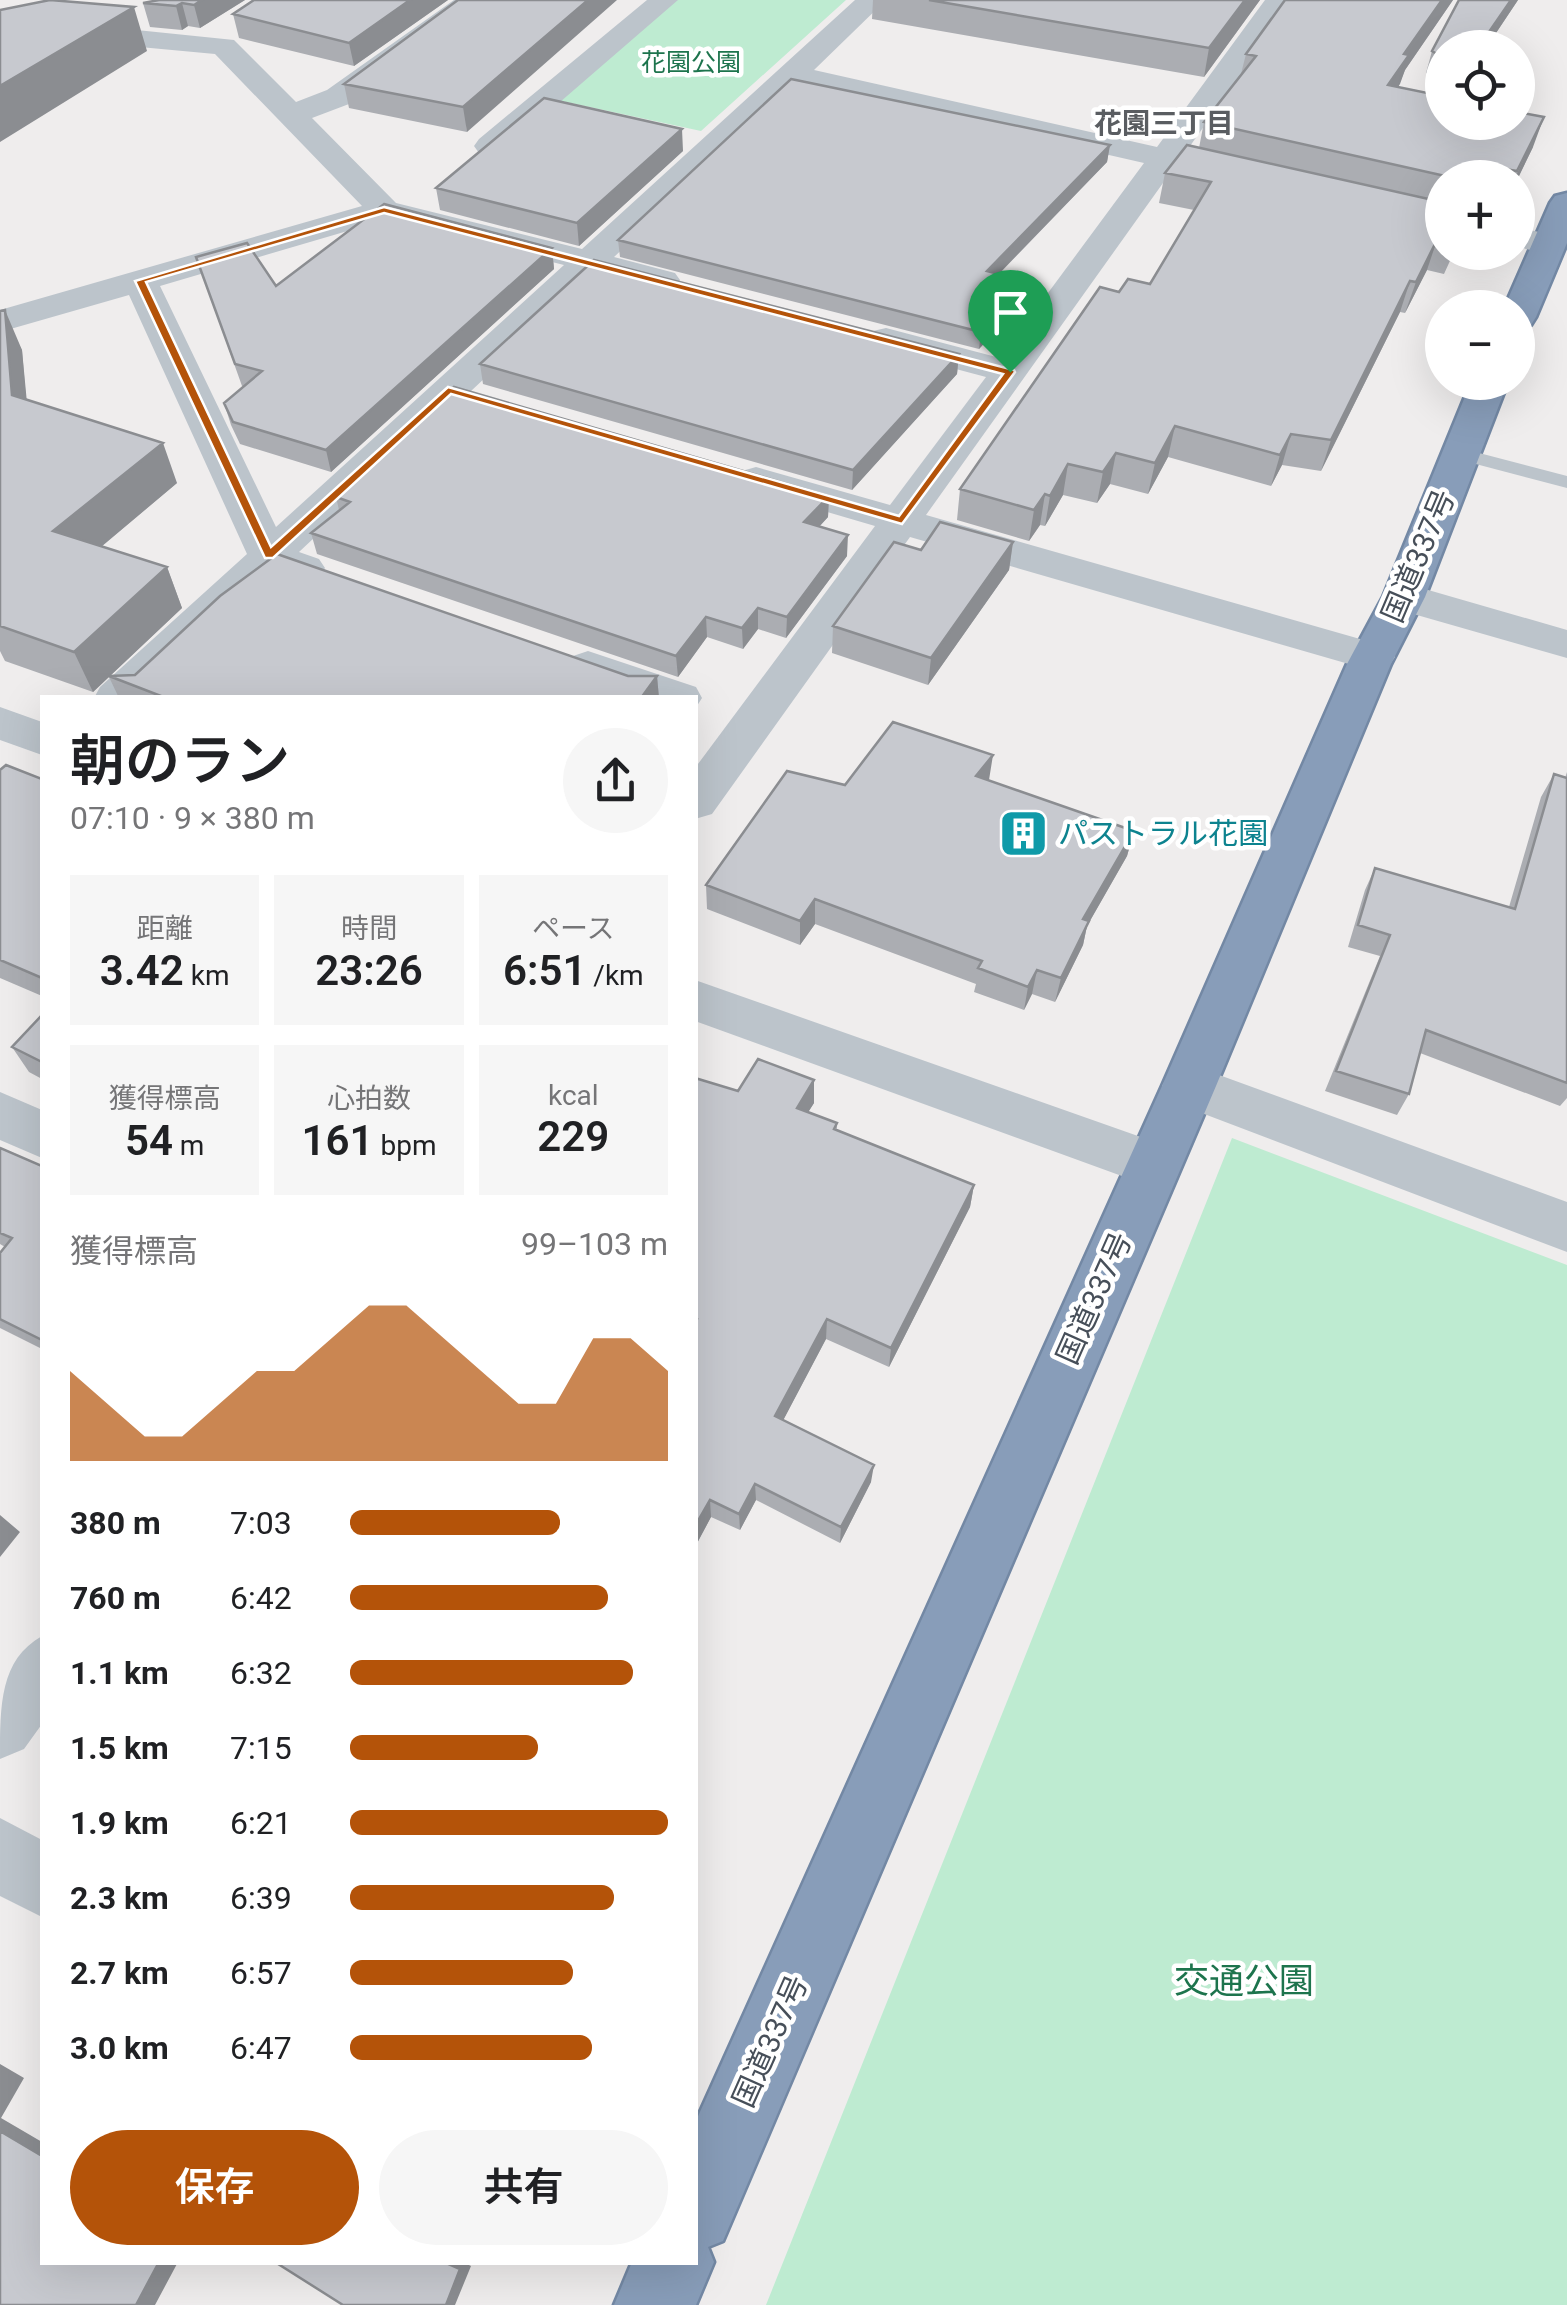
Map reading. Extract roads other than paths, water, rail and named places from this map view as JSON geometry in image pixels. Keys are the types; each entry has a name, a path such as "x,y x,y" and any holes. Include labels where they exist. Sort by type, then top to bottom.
{"highway":[{"path":"1527,290 1544,243 1567,203"},
{"name":"国道337号","path":"698,2193 1188,1086 1372,657 1404,597 1482,400"}],"street":[{"path":"0,13 22,0"},
{"path":"291,115 338,97 472,0"},
{"path":"466,167 664,0"},
{"path":"119,695 269,556 467,396 589,260 872,0"},
{"path":"698,798 1280,0"},
{"path":"203,44 244,18"},
{"path":"0,25 224,46 396,213 704,291"},
{"path":"792,74 1221,170"},
{"path":"539,105 578,114"},
{"path":"675,136 714,145"},
{"path":"0,321 396,213 437,191"},
{"path":"140,281 269,556 344,582"},
{"path":"857,332 1010,372"},
{"path":"713,466 1372,657"},
{"path":"1404,597 1567,644"},
{"path":"549,652 671,695"},
{"path":"698,704 752,722"},
{"path":"0,722 40,738"},
{"path":"698,1001 1152,1164"},
{"path":"1188,1086 1567,1227"},
{"path":"0,1114 40,1134"},
{"path":"0,1725 40,1672"},
{"path":"0,1854 40,1880"}],"lane":[{"path":"1460,454 1567,482"}],"place":[{"name":"パストラル花園","path":"1023,833"}],"district":[{"name":"花園三丁目","path":"1164,123"}],"park label":[{"name":"花園公園","path":"691,62"},
{"name":"交通公園","path":"1244,1981"}]}
